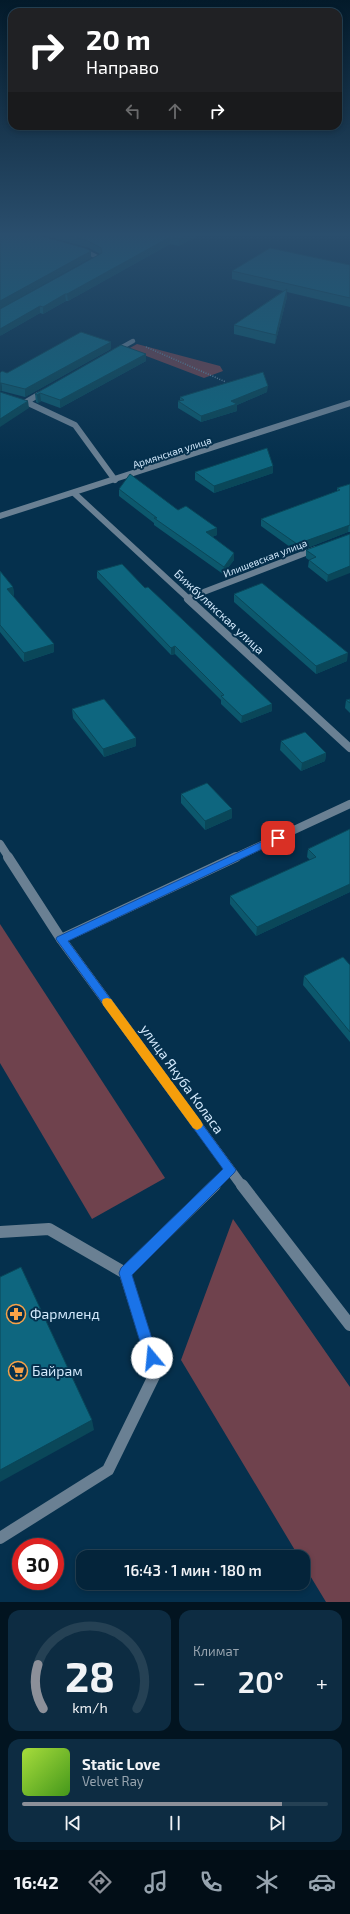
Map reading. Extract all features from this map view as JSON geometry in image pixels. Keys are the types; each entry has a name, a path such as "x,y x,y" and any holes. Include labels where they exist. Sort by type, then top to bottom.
{"street":[{"path":"106,356 133,341"},
{"path":"26,402 53,386"},
{"path":"20,400 76,425 115,480"},
{"name":"Армянская улица","path":"0,516 350,403"},
{"name":"Бижбулякская улица","path":"74,493 350,748"},
{"name":"Илишевская улица","path":"188,598 320,547"},
{"path":"61,939 350,804"},
{"name":"улица Якуба Коласа","path":"0,844 61,939 230,1170 350,1325"},
{"path":"125,1273 230,1170"},
{"path":"0,1232 49,1229 125,1273 156,1372 108,1470 0,1538"}],"path":[{"path":"133,341 226,382"}],"shaded area":[{"path":"137,344 220,366 223,371 204,378 128,349"},
{"path":"0,924 165,1178 92,1219 0,1063"},
{"path":"233,1219 350,1387 350,1602 326,1602 310,1576 310,1550 295,1550 181,1360"}],"building":[{"path":"0,310 33,310 0,329"},
{"path":"256,310 282,310 276,335 234,325"},
{"path":"81,332 111,342 25,389 0,383 0,373 2,371 7,373"},
{"path":"121,345 146,354 60,400 40,393 37,395 35,394"},
{"path":"263,372 268,386 231,401 237,404 201,416 178,401 184,400 180,397"},
{"path":"0,392 28,401 0,419"},
{"path":"267,448 273,466 214,486 195,472"},
{"path":"130,474 178,510 186,506 217,528 206,532 234,553 224,567 154,518 157,518 119,489"},
{"path":"350,484 350,525 297,544 261,519 340,490 337,488"},
{"path":"350,534 350,566 328,575 309,560 316,557 306,550"},
{"path":"122,564 145,588 148,587 272,704 242,716 221,696 224,695 175,646 171,648 97,571"},
{"path":"0,571 13,587 7,589 54,644 24,653 0,625"},
{"path":"262,583 348,653 316,666 234,594"},
{"path":"104,699 136,738 103,749 72,709"},
{"path":"305,732 326,753 302,763 281,741"},
{"path":"207,783 232,809 205,821 181,794"},
{"path":"350,829 350,884 257,927 230,896 316,857 308,849"},
{"path":"343,957 350,965 350,1032 304,976"},
{"path":"21,1267 92,1420 0,1470 0,1277"}],"slow traffic":[{"path":"107,1002 197,1125"}],"place":[{"name":"Фармленд","path":"16,1314"},
{"name":"Байрам","path":"18,1371"}],"route":[{"path":"152,1358 125,1273 230,1170 61,939 278,838"}]}
